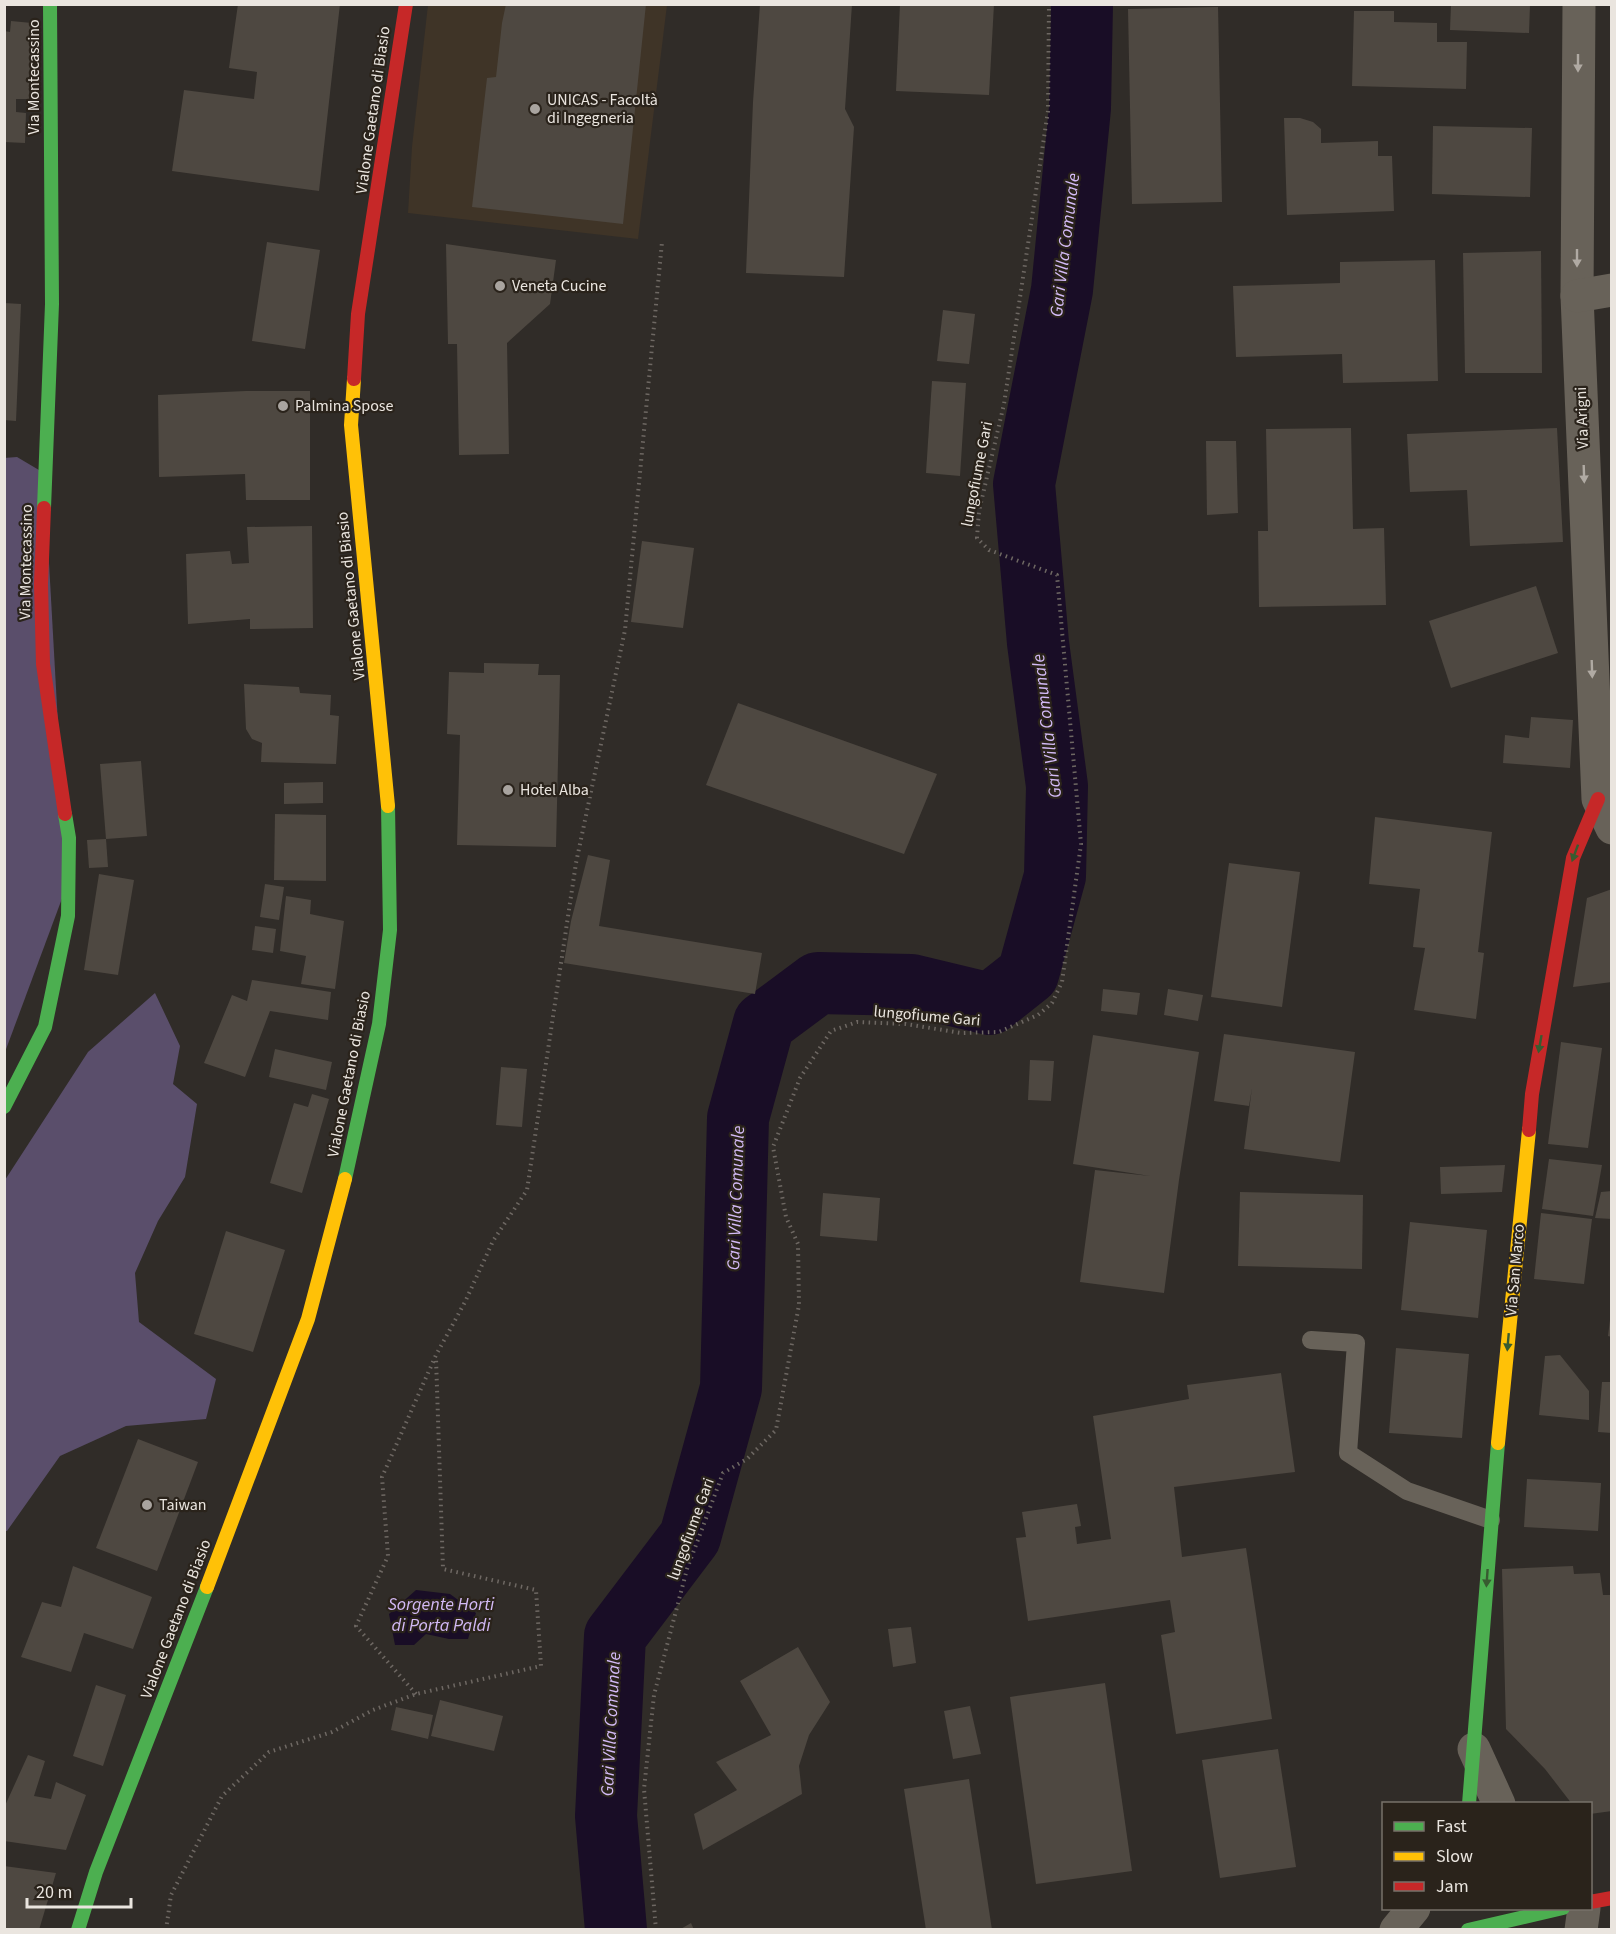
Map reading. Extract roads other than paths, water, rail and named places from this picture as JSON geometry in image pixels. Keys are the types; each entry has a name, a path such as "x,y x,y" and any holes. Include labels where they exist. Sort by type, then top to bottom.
{"street":[{"name":"Via Montecassino","path":"4,1107 45,1028 68,916 69,838 43,664 40,584 52,304 50,4"},
{"name":"Vialone Gaetano di Biasio","path":"78,1929 96,1872 223,1546 308,1319 346,1175 379,1024 390,930 390,821 351,425 358,314 406,4"},
{"name":"Via Arigni","path":"1579,4 1577,296 1601,625 1598,799 1611,828"},
{"path":"1577,296 1611,290"},
{"name":"Via San Marco","path":"1469,1802 1491,1520 1532,1094 1573,858 1598,799"},
{"name":"Via San Marco","path":"1474,1749 1498,1802"},
{"path":"1592,1902 1611,1898"},
{"path":"1396,1929 1412,1910"},
{"path":"1468,1929 1554,1910"},
{"path":"1581,1929 1584,1910"}],"lane":[{"path":"1311,1340 1356,1343 1348,1453 1407,1491 1491,1520"}],"water":[{"name":"Sorgente Horti di Porta Paldi","path":"416,1590 450,1594 476,1613 468,1639 449,1639 426,1634 414,1645 395,1645 389,1614"}],"waterway":[{"name":"Gari Villa Comunale","path":"616,1930 606,1816 615,1636 690,1537 731,1388 738,1118 764,1023 818,983 911,985 990,1004 1028,974 1055,876 1057,786 1038,643 1024,484 1062,290 1080,108 1082,4"}],"place":[{"name":"UNICAS - Facoltà di Ingegneria","path":"535,109"},
{"name":"Veneta Cucine","path":"500,286"},
{"name":"Palmina Spose","path":"283,406"},
{"name":"Hotel Alba","path":"508,790"},
{"name":"Taiwan","path":"147,1505"}]}
